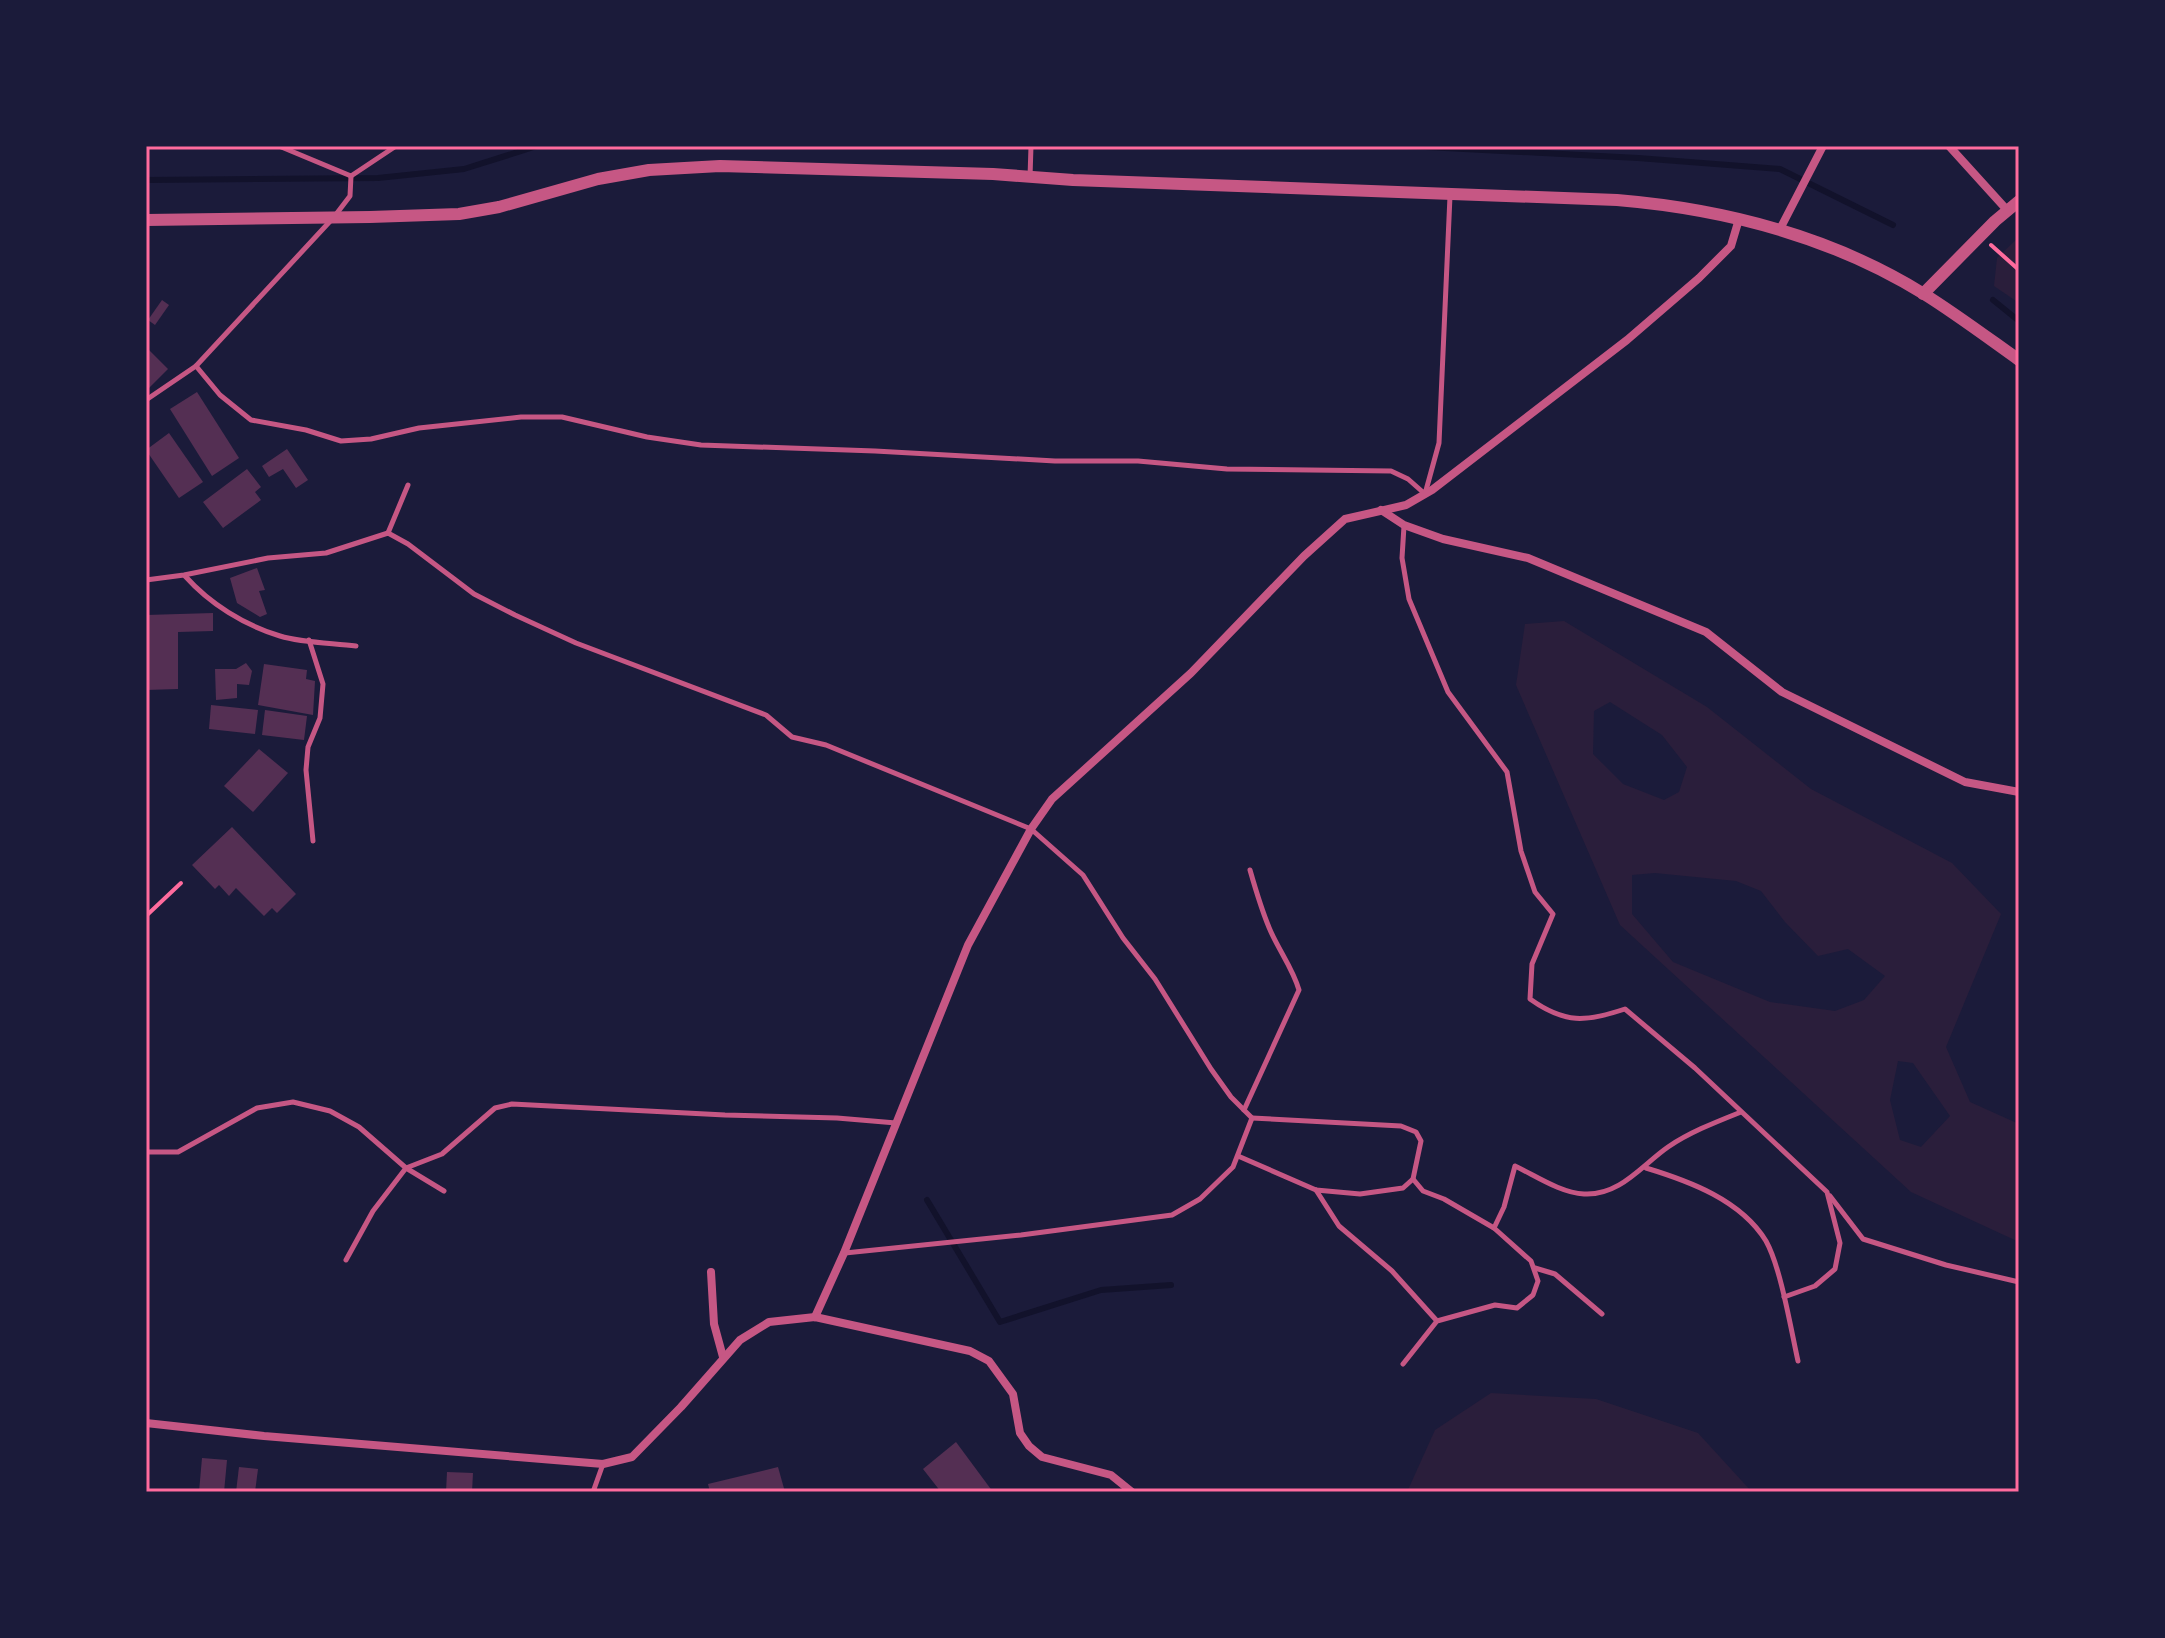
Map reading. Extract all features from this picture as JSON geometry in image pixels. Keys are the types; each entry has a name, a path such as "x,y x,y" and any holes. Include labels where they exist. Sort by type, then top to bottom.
{"street":[{"path":"1779,231 1822,146"},
{"path":"1949,146 2007,210"},
{"path":"146,220 459,214 499,207 598,179 649,170 706,167 1617,200 1659,204 1739,219 1840,252 1923,294 2019,360"},
{"path":"1923,294 2019,201"},
{"path":"815,1317 844,1253 968,945 1031,829 1052,799 1191,673 1304,556 1345,519 1406,505 1425,494 1627,340 1699,278 1731,246 1739,219"},
{"path":"1380,510 1404,525 1443,539 1528,558 1706,632 1782,692 1965,782 2019,792"},
{"path":"711,1272 714,1324 723,1357"},
{"path":"146,1423 264,1436 603,1464 632,1457 740,1340 769,1322 815,1317 970,1351 989,1361 1013,1394 1020,1433 1029,1446 1042,1457 1111,1475 1132,1492"}],"lane":[{"path":"279,146 351,176"},
{"path":"351,176 396,146"},
{"path":"1030,177 1031,146"},
{"path":"146,400 196,366 334,217 350,196 351,176"},
{"path":"196,366 220,395 251,420 306,430 341,441 371,439 419,428 521,417 562,417 647,437 701,445 1055,461 1138,461 1227,469 1391,471 1408,479 1425,494 1439,443 1450,194"},
{"path":"388,533 408,485"},
{"path":"1404,525 1402,558 1409,599 1448,692 1507,772 1521,851 1535,892 1553,914 1532,964 1530,999 1546,1011 1569,1019 1595,1019 1625,1009 1695,1068 1827,1192 1863,1239 1946,1265 2019,1282"},
{"path":"146,580 268,558 326,553 388,533 408,544 474,594 515,615 576,643 766,715 792,737 826,745 1031,829 1083,875 1123,938 1155,979 1211,1069 1252,1118 1401,1126 1416,1132 1421,1141 1413,1179 1403,1188 1360,1194 1316,1190 1238,1156"},
{"path":"184,575 203,596 236,616 282,637 356,646"},
{"path":"309,640 323,684 320,718 308,747 306,770 313,841"},
{"path":"1244,1110 1299,990 1294,971 1269,928 1250,870"},
{"path":"146,1152 178,1152 257,1108 293,1102 330,1111 350,1122 406,1168 444,1191"},
{"path":"346,1260 373,1211 406,1168 442,1154 495,1108 512,1104 896,1123"},
{"path":"1494,1228 1504,1207 1515,1166 1583,1195 1608,1192 1645,1168 1666,1148 1741,1112"},
{"path":"844,1253 1021,1235 1172,1215 1200,1199 1233,1167 1252,1118"},
{"path":"1645,1168 1703,1188 1746,1218 1766,1241 1784,1297 1798,1361"},
{"path":"1403,1364 1437,1321 1495,1305 1517,1308 1533,1295 1538,1281 1531,1261 1494,1228 1444,1199 1423,1191 1413,1179"},
{"path":"1316,1190 1339,1226 1392,1271 1437,1321"},
{"path":"1784,1297 1815,1286 1835,1269 1840,1243 1827,1192"},
{"path":"1534,1268 1555,1274 1602,1314"},
{"path":"593,1492 603,1464"}],"path":[{"path":"1980,236 2019,270"},
{"path":"146,916 181,883"}],"shaded area":[{"path":"2019,237 2019,303 1994,286 1997,258"},
{"path":"1564,621 1707,707 1811,789 1952,863 2001,914 1946,1047 1970,1102 2019,1124 2019,1242 1911,1192 1620,925 1516,685 1525,624","holes":["1610,702 1662,735 1687,767 1679,792 1664,800 1623,784 1593,754 1594,711","1655,873 1736,881 1761,891 1818,956 1848,949 1885,976 1864,1000 1835,1011 1770,1002 1673,962 1632,914 1632,875","1898,1061 1913,1063 1950,1116 1921,1147 1900,1140 1890,1100"]},
{"path":"1491,1393 1596,1399 1698,1433 1752,1492 1407,1492 1435,1430"}],"building":[{"path":"162,300 169,305 155,325 148,320"},
{"path":"146,347 168,369 146,391"},
{"path":"197,392 239,458 212,476 170,409"},
{"path":"169,433 203,482 179,498 146,450"},
{"path":"287,449 308,480 296,488 283,469 269,477 262,466"},
{"path":"247,469 261,487 255,492 261,500 223,528 203,502"},
{"path":"257,568 265,590 259,591 267,614 260,617 237,603 230,578"},
{"path":"213,613 213,631 178,632 178,689 146,690 146,615"},
{"path":"246,663 252,671 249,685 237,684 237,698 216,700 215,669 236,669"},
{"path":"264,664 307,670 306,679 315,681 313,715 258,705"},
{"path":"211,705 258,710 255,734 209,729"},
{"path":"265,710 307,716 304,740 262,735"},
{"path":"259,749 288,773 253,812 224,786"},
{"path":"232,827 296,894 277,913 272,908 264,916 236,888 229,896 219,885 215,889 192,865"},
{"path":"956,1442 993,1492 941,1492 923,1469"},
{"path":"202,1458 227,1460 224,1492 199,1492"},
{"path":"239,1467 258,1469 255,1492 236,1492"},
{"path":"778,1467 785,1492 710,1492 708,1484"},
{"path":"447,1472 473,1473 472,1492 446,1492"}],"waterway":[{"path":"146,180 378,178 464,169 537,146"},
{"path":"1407,146 1780,169 1893,225"},
{"path":"1993,300 2019,321"},
{"path":"927,1200 1000,1322 1101,1290 1171,1285"}]}
